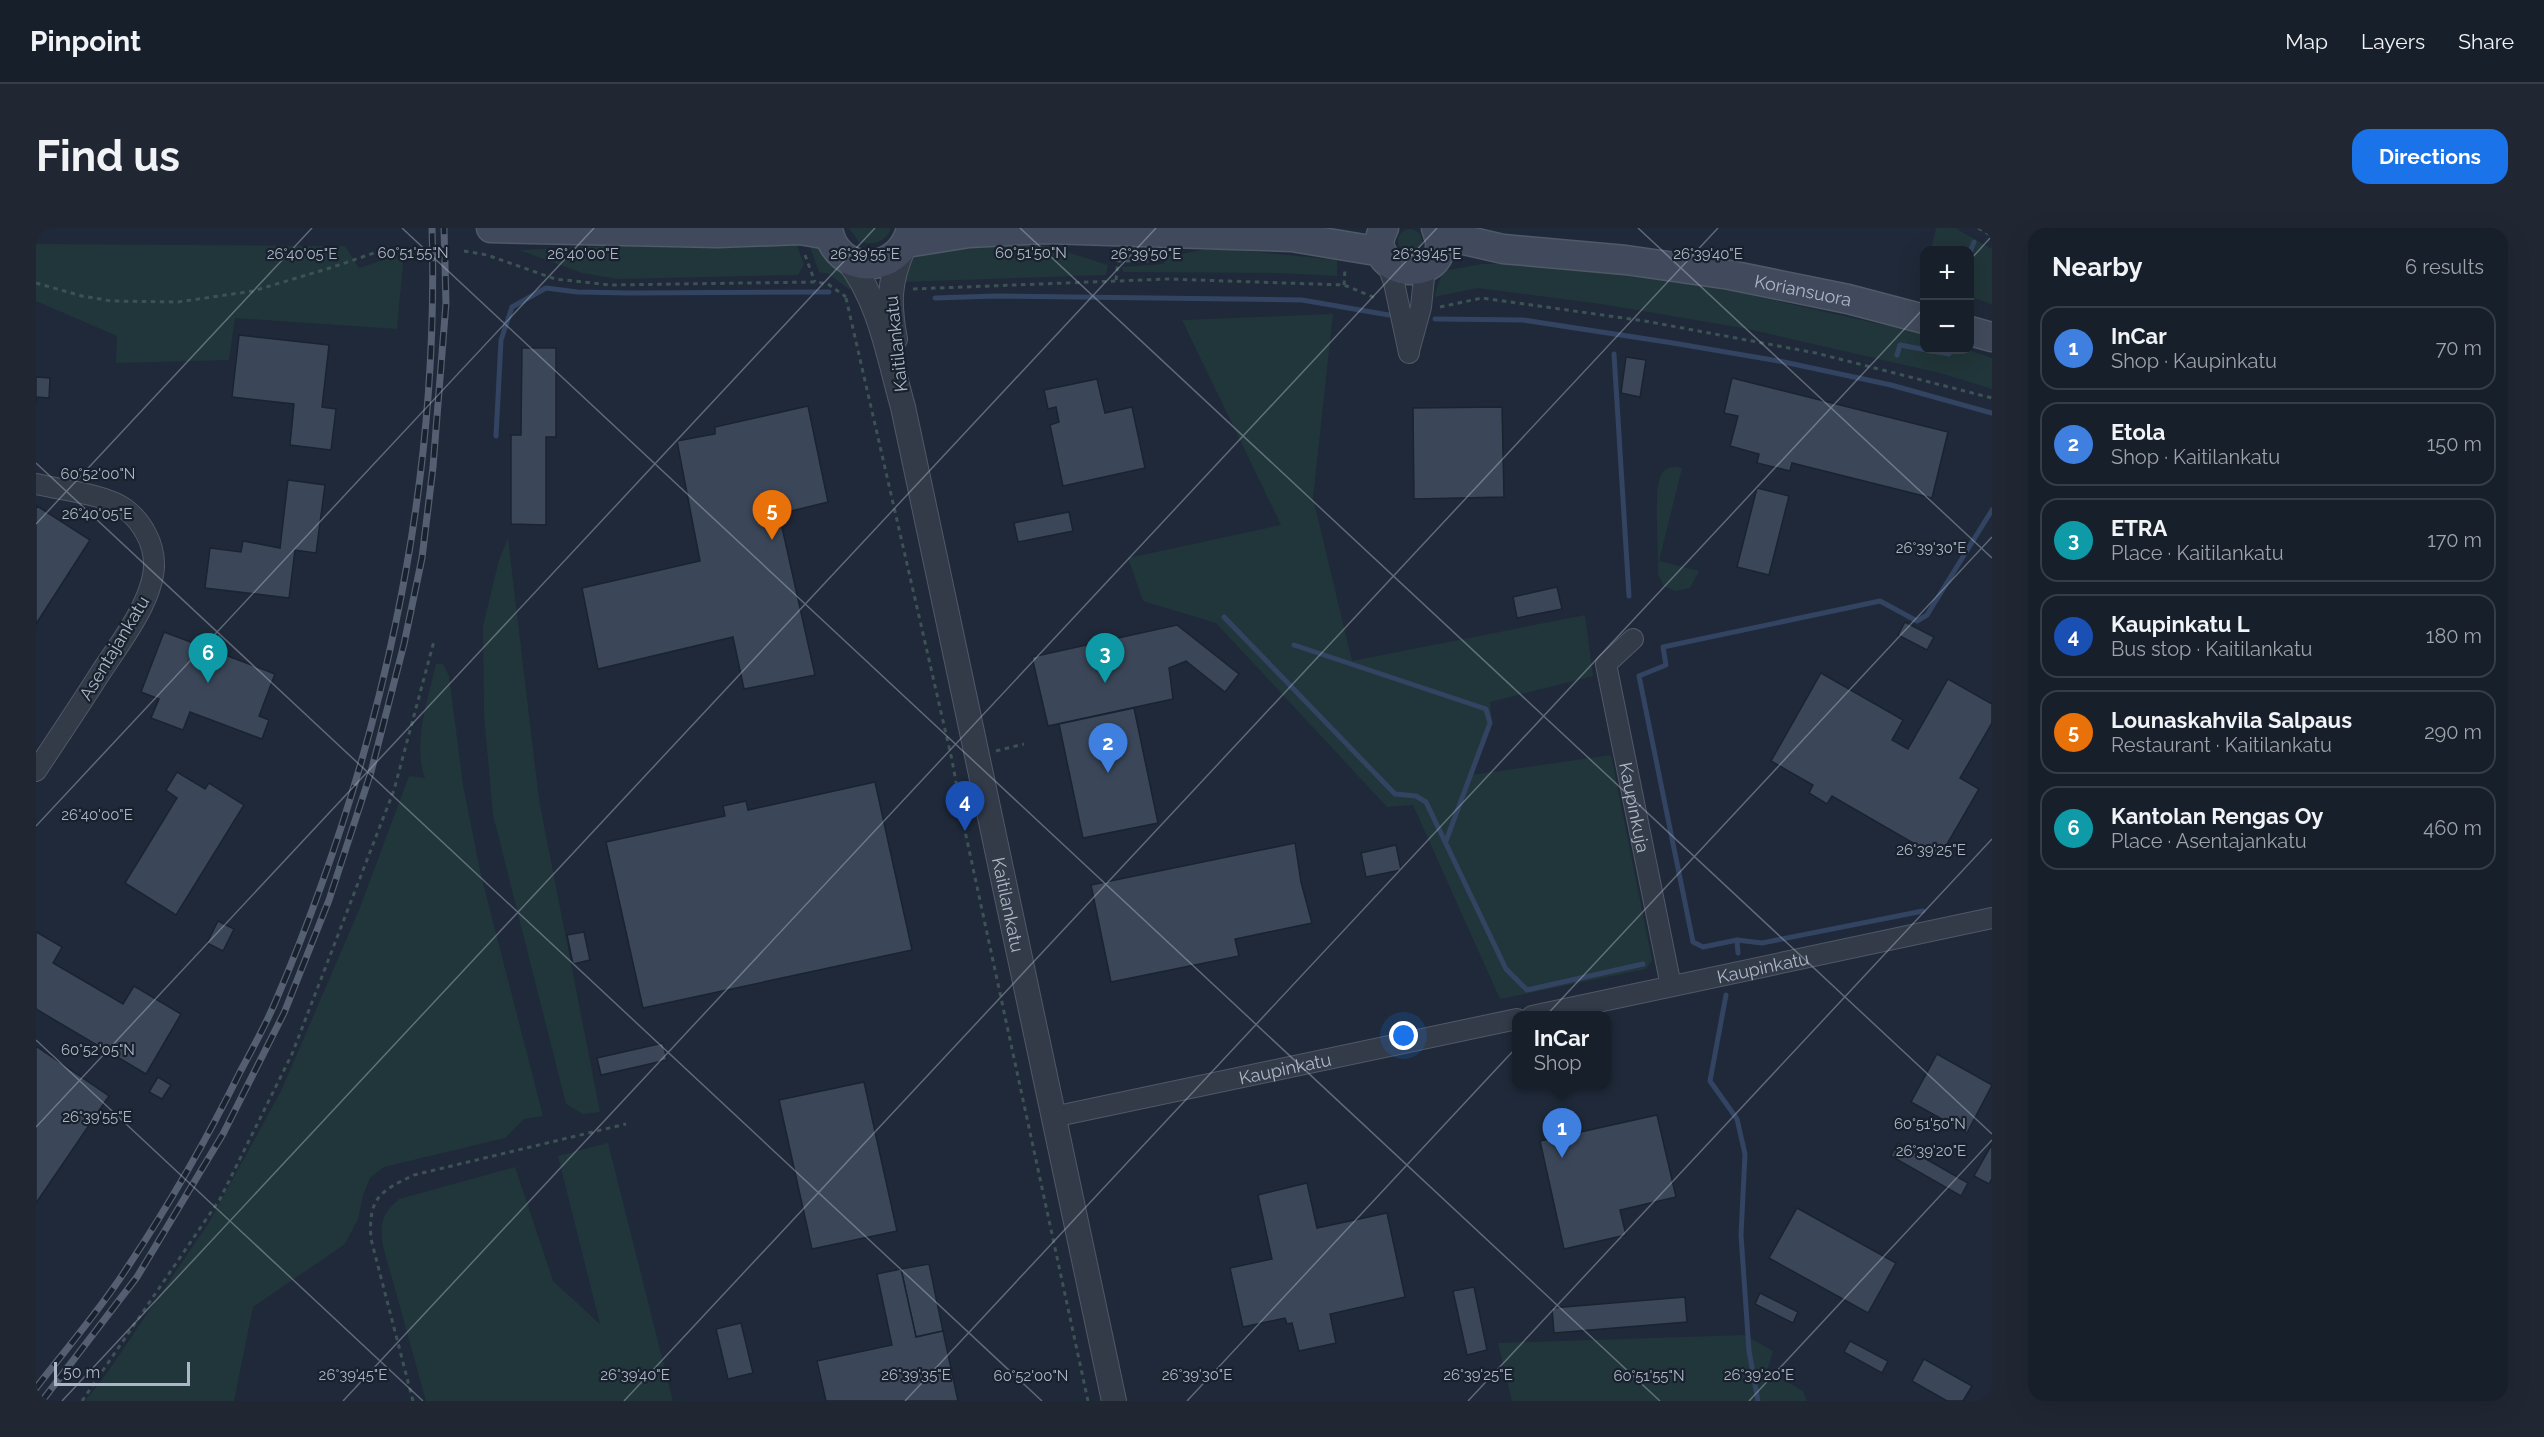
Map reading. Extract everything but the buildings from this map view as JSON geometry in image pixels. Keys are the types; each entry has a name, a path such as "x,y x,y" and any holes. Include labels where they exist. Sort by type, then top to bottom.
{"main road":[{"path":"491,228 703,229 718,233 800,230 828,232 833,244 847,259 871,265 895,256 907,239 1044,229 1292,237 1384,247"},
{"path":"1292,237 1329,228"},
{"path":"1428,265 1439,249 1437,231"},
{"name":"Koriansuora","path":"1437,231 1503,249 1626,260 1730,276 1848,299 1920,318"},
{"name":"Koriansuora","path":"1384,247 1394,267 1404,271 1415,271 1428,265 1503,249"},
{"path":"1974,332 1992,337"}],"street":[{"name":"Kaitilankatu","path":"903,407 890,291 894,268 907,239"},
{"path":"1384,247 1409,352 1421,307 1428,265"},
{"name":"Kaitilankatu","path":"847,259 868,293 903,407 1114,1401"},
{"name":"Asentajankatu","path":"36,484 104,500 123,507 146,533 153,554 151,584 129,628 36,771"},
{"name":"Kaupinkuja","path":"1633,639 1606,664 1671,986"},
{"name":"Kaupinkatu","path":"1555,1011 1992,918"},
{"name":"Kaupinkatu","path":"1053,1118 1512,1020"}],"path":[{"path":"1978,228 1992,236"},
{"path":"803,246 815,282"},
{"path":"36,283 82,296 111,301 178,302 253,291 320,272 377,252 419,249"},
{"path":"464,250 487,255 555,279 610,285 815,282 828,284 846,297 952,760 967,842 1088,1401"},
{"path":"1116,280 1118,261 1155,261"},
{"path":"910,289 1116,280 1238,281 1344,285 1382,301"},
{"path":"846,297 852,296"},
{"path":"1435,307 1482,298 1645,321 1816,353 1992,398"},
{"path":"82,1401 220,1199 292,1054 394,790 434,641"},
{"path":"991,752 1024,744"},
{"path":"413,1401 371,1239 369,1219 375,1203 386,1188 414,1175 626,1124"}],"green space":[{"path":"849,228 891,228 882,240 868,243 858,241"},
{"path":"1936,228 1955,228 1992,249 1992,304 1974,298 1974,246 1932,246"},
{"path":"1410,229 1419,232 1422,241 1419,250 1410,253 1401,250 1398,241 1401,232"},
{"path":"794,238 804,264 798,275 617,279 582,273 519,250"},
{"path":"807,238 816,242 856,287 849,289 829,274 819,272"},
{"path":"1029,240 1108,265 1106,275 901,282 911,262 922,251"},
{"path":"36,244 345,246 359,268 404,253 397,329 235,318 229,360 116,363 117,336 36,301"},
{"path":"1228,249 1337,260 1337,276 1280,273 1123,272 1122,267 1164,264 1165,257 1202,250"},
{"path":"1515,263 1624,274 1732,291 1920,333 1920,354 1974,354 1974,352 1992,358 1992,389 1940,373 1748,329 1601,304 1477,288 1434,297 1443,271 1482,264"},
{"path":"1333,314 1313,498 1352,661 1585,615 1593,676 1490,702 1492,724 1471,775 1611,755 1652,960 1646,969 1500,999 1413,805 1387,807 1216,623 1143,601 1128,558 1281,525 1182,320"},
{"path":"1667,468 1682,468 1659,561 1699,571 1690,588 1675,591 1664,586 1658,574 1657,494 1661,475"},
{"path":"508,538 539,800 600,1112 583,1114 566,1104 493,815 484,715 483,626 499,560"},
{"path":"436,664 443,664 449,676 463,785 481,875 543,1116 524,1119 505,1138 384,1167 370,1178 363,1195 358,1219 345,1244 253,1307 234,1401 85,1401 105,1376 208,1224 281,1091 359,910 409,776 425,778 421,765 421,736"},
{"path":"608,1143 673,1401 426,1401 383,1246 382,1225 388,1210 399,1199 515,1167 553,1281 600,1324 558,1156"},
{"path":"1744,1335 1773,1351 1767,1371 1803,1391 1807,1401 1512,1401 1498,1343"}],"waterway":[{"path":"1972,246 1974,242"},
{"path":"496,436 501,340 512,307 546,288 577,292 631,293 829,292"},
{"path":"935,298 996,296 1302,300 1389,315"},
{"path":"1435,319 1523,320 1673,343 1784,362 1891,385 1992,413"},
{"path":"1897,355 1900,345 1920,349"},
{"path":"1614,354 1629,596"},
{"path":"1923,911 1762,943 1737,940 1703,947 1693,942 1639,676 1666,665 1663,647 1880,601 1917,621 1927,615 1992,510"},
{"path":"1224,617 1395,794 1416,796 1426,802 1506,969 1527,990 1643,964"},
{"path":"1294,645 1486,709 1490,723 1446,841"},
{"path":"1737,940 1738,953"},
{"path":"1726,995 1710,1081 1737,1119 1745,1154 1741,1235 1749,1351 1758,1401"}],"railway":[{"path":"36,1388 117,1284 187,1172 274,1005 311,912 344,818 372,722 395,625 413,526 425,427 432,328 432,228"},
{"path":"42,1401 137,1277 223,1134 284,1013 329,900 371,772 404,644 422,558 433,467 446,303 444,228"}],"place":[{"name":"Lounaskahvila Salpaus","path":"772,540"},
{"name":"Kantolan Rengas Oy","path":"208,683"},
{"name":"ETRA","path":"1105,683"},
{"name":"Etola","path":"1108,773"},
{"name":"Kaupinkatu L","path":"965,831"},
{"name":"InCar","path":"1562,1158"}]}
